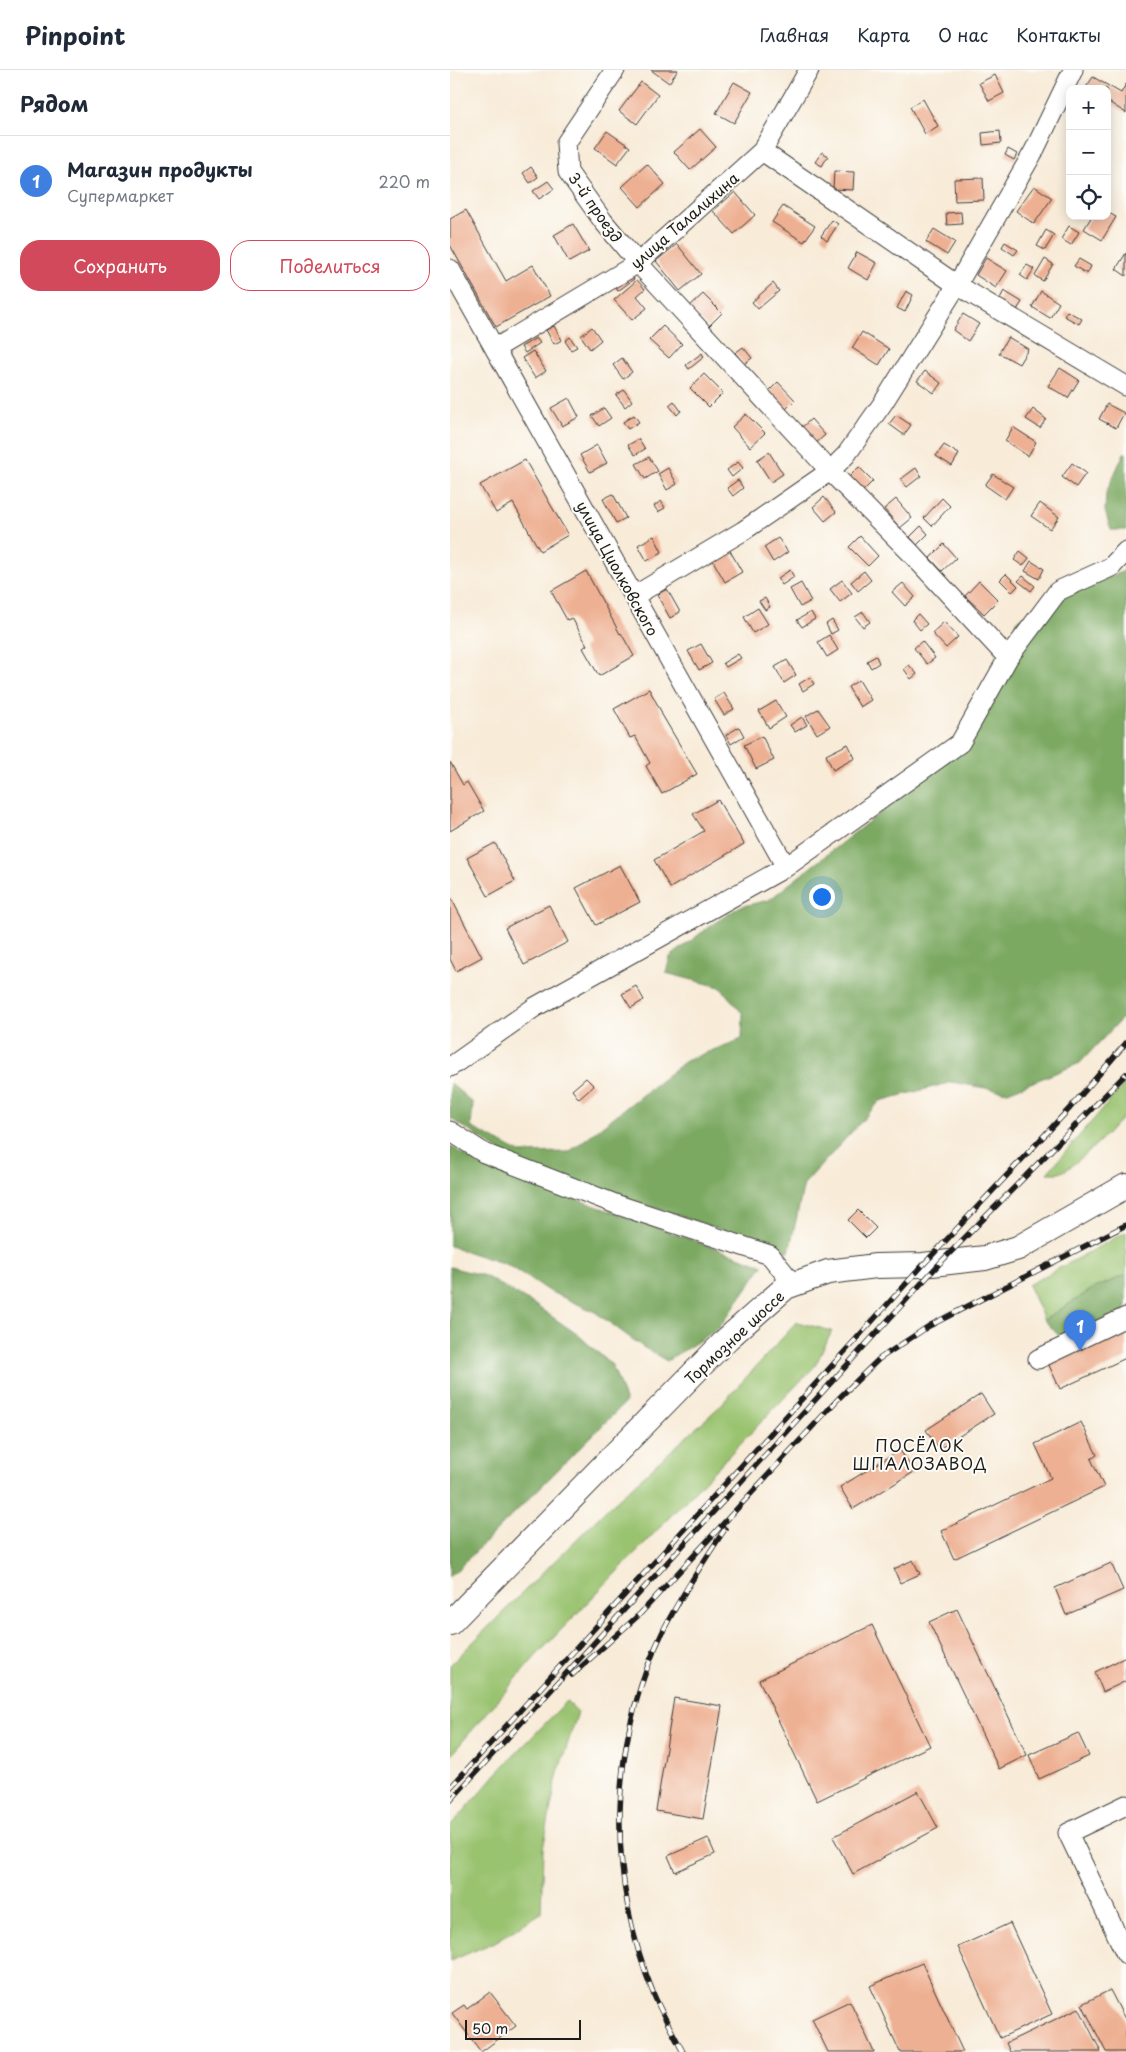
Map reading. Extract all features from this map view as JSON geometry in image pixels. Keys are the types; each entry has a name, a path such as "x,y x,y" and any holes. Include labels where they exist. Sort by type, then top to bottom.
{"street":[{"name":"3-й проезд","path":"614,70 566,143 568,172 603,221 638,264 1008,658"},
{"name":"улица Талалихина","path":"496,348 638,264 762,151 809,70"},
{"path":"634,596 743,532 830,470 846,455 883,403 957,284 1034,151 1073,70"},
{"path":"762,151 957,284 1126,386"},
{"name":"улица Циолковского","path":"450,269 786,867"},
{"path":"450,1067 535,1007 786,867 960,743 1008,658 1058,591 1111,567 1126,551"},
{"path":"450,1131 484,1153 618,1205 770,1255 793,1284"},
{"name":"Тормозное шоссе","path":"450,1623 728,1338 786,1287 828,1272 876,1266 940,1263 985,1258 1005,1253 1018,1248 1126,1186"},
{"path":"1038,1359 1126,1318"},
{"path":"1126,1806 1068,1832 1126,1954"}],"green space":[{"path":"1124,453 1126,453 1126,530 1111,530 1105,511 1106,493"},
{"path":"1124,571 1126,572 1126,1014 1080,1063 1008,1092 952,1082 880,1101 804,1184 789,1252 518,1163 450,1118 450,1083 473,1103 471,1127 520,1153 569,1152 687,1060 742,1039 743,1014 720,987 666,973 670,957 710,926 739,907 769,900 965,746 1006,676 1016,621 1067,595"},
{"path":"1126,1082 1126,1114 1074,1164 1059,1173 1047,1173"},
{"path":"450,1146 479,1165 763,1265 719,1328 667,1361 643,1347 595,1312 547,1290 508,1265 450,1246"},
{"path":"1126,1232 1126,1275 1094,1288 1044,1320 1028,1285"},
{"path":"450,1267 485,1276 535,1305 577,1334 612,1365 626,1402 450,1577"},
{"path":"1126,1275 1126,1310 1062,1339 1044,1320 1094,1288"},
{"path":"797,1322 832,1331 815,1366 535,1657 450,1756 450,1665 605,1511 719,1407"},
{"path":"567,1701 578,1712 557,1776 543,1849 541,1913 495,1942 450,1961 450,1827 498,1772"}],"building":[{"path":"651,70 678,70 669,83"},
{"path":"995,75 1004,93 989,101 979,83"},
{"path":"1093,77 1107,85 1088,85"},
{"path":"641,82 658,95 637,124 619,111"},
{"path":"734,82 752,92 734,123 716,113"},
{"path":"1126,84 1126,113 1111,104 1111,87 1121,93"},
{"path":"923,99 938,126 925,134 910,107"},
{"path":"700,129 716,147 690,170 674,152"},
{"path":"607,131 630,147 617,164 595,148"},
{"path":"1000,131 1001,143 983,145 982,133"},
{"path":"1008,149 1017,154 1014,160 1005,155"},
{"path":"822,152 828,156 822,166 815,162"},
{"path":"647,164 665,184 640,207 622,187"},
{"path":"531,167 538,177 530,183 523,173"},
{"path":"834,171 854,172 853,190 833,189"},
{"path":"983,178 984,200 955,201 954,179"},
{"path":"548,181 554,189 539,199 533,191"},
{"path":"1034,186 1052,198 1034,224 1016,211"},
{"path":"735,192 755,215 734,234 713,211"},
{"path":"783,206 815,226 804,242 772,222"},
{"path":"466,210 506,281 533,265 550,296 496,327 450,245 450,219"},
{"path":"961,212 962,224 947,225 946,213"},
{"path":"1111,214 1116,217 1102,240 1084,229 1090,220 1111,220"},
{"path":"832,220 838,224 827,241 821,236"},
{"path":"573,224 589,251 569,262 554,235"},
{"path":"1069,226 1079,232 1071,245 1061,239"},
{"path":"934,229 955,242 947,255 926,242"},
{"path":"1046,230 1054,235 1045,250 1037,246"},
{"path":"1005,242 1018,250 1014,255 1002,247"},
{"path":"677,244 701,274 680,291 656,261"},
{"path":"857,252 877,263 868,280 848,268"},
{"path":"1126,253 1126,276 1116,269"},
{"path":"986,258 1007,271 996,288 976,275"},
{"path":"1045,259 1053,264 1043,281 1035,276"},
{"path":"1079,259 1091,266 1087,274 1074,266"},
{"path":"1027,265 1034,269 1027,280 1020,275"},
{"path":"629,272 634,279 618,291 613,284"},
{"path":"637,280 645,289 637,296 647,308 632,320 614,300"},
{"path":"773,283 779,291 758,309 752,302"},
{"path":"906,291 913,295 905,312 897,308"},
{"path":"1004,291 1022,302 1015,313 998,302"},
{"path":"1041,291 1059,303 1050,318 1032,307"},
{"path":"703,294 722,313 708,327 689,307"},
{"path":"1067,311 1082,319 1079,324 1064,316"},
{"path":"963,314 979,324 968,341 953,330"},
{"path":"554,326 562,340 554,344 546,330"},
{"path":"663,326 682,344 669,358 649,340"},
{"path":"592,327 601,340 590,349 581,336"},
{"path":"862,332 889,349 879,365 852,348"},
{"path":"570,337 577,347 571,350 565,341"},
{"path":"1008,337 1028,349 1019,364 999,353"},
{"path":"536,338 540,343 525,353 521,347"},
{"path":"743,347 752,358 744,364 735,353"},
{"path":"533,351 546,371 535,378 522,358"},
{"path":"702,353 704,357 689,369 686,365"},
{"path":"622,358 632,372 623,379 613,365"},
{"path":"1060,368 1079,380 1068,398 1048,386"},
{"path":"925,371 941,383 934,393 917,381"},
{"path":"704,374 723,393 709,407 690,388"},
{"path":"778,382 795,400 786,409 769,391"},
{"path":"624,390 632,401 625,407 616,395"},
{"path":"569,398 579,417 562,426 551,408"},
{"path":"674,401 681,411 677,415 669,405"},
{"path":"1107,404 1124,413 1116,428 1099,419"},
{"path":"604,408 611,418 599,426 592,416"},
{"path":"1033,409 1046,419 1040,428 1026,419"},
{"path":"746,414 765,433 750,447 732,427"},
{"path":"634,415 639,422 628,429 623,422"},
{"path":"896,415 911,425 904,435 889,424"},
{"path":"811,419 825,435 815,444 801,428"},
{"path":"1013,427 1036,442 1028,456 1005,441"},
{"path":"639,439 645,449 635,455 628,445"},
{"path":"597,445 607,463 590,472 580,455"},
{"path":"944,445 959,454 952,466 936,456"},
{"path":"769,452 783,474 771,482 757,460"},
{"path":"649,457 658,471 645,479 636,464"},
{"path":"525,460 568,535 540,551 513,503 496,513 480,485"},
{"path":"738,462 743,468 732,477 727,470"},
{"path":"1072,463 1086,473 1076,487 1062,477"},
{"path":"859,467 873,481 863,491 849,477"},
{"path":"668,468 677,484 667,490 658,474"},
{"path":"916,468 921,476 907,487 901,479"},
{"path":"993,474 1013,487 1005,499 985,485"},
{"path":"738,480 743,488 733,496 727,488"},
{"path":"613,494 626,518 616,523 603,499"},
{"path":"824,497 836,512 825,521 813,507"},
{"path":"942,498 950,506 932,526 924,518"},
{"path":"896,499 912,518 900,528 884,509"},
{"path":"661,501 665,508 658,512 654,506"},
{"path":"1040,503 1059,517 1050,529 1031,516"},
{"path":"921,526 928,534 917,545 910,537"},
{"path":"654,536 662,552 647,561 638,545"},
{"path":"860,536 878,556 868,566 849,547"},
{"path":"778,538 788,552 773,562 764,547"},
{"path":"944,544 956,558 942,571 930,558"},
{"path":"729,549 742,572 725,582 712,559"},
{"path":"1020,551 1029,558 1023,566 1014,560"},
{"path":"1031,561 1044,569 1039,579 1025,571"},
{"path":"790,570 794,577 782,585 778,578"},
{"path":"586,571 634,656 599,676 583,648 587,645 572,618 567,620 551,591"},
{"path":"864,571 871,580 858,591 851,582"},
{"path":"1006,574 1018,586 1012,592 1000,580"},
{"path":"1023,576 1035,586 1031,591 1018,581"},
{"path":"842,580 852,593 840,602 830,589"},
{"path":"979,581 998,600 984,614 965,596"},
{"path":"801,583 811,601 800,607 790,589"},
{"path":"903,583 915,597 905,606 892,592"},
{"path":"667,589 680,612 670,618 657,595"},
{"path":"765,598 770,607 765,610 759,601"},
{"path":"758,608 768,624 753,633 744,617"},
{"path":"811,612 815,619 802,627 797,620"},
{"path":"863,612 870,622 863,627 855,617"},
{"path":"918,614 927,624 920,630 912,620"},
{"path":"832,620 838,630 831,634 826,624"},
{"path":"944,622 958,637 946,648 932,633"},
{"path":"829,635 838,650 827,657 818,642"},
{"path":"922,641 935,658 927,664 914,648"},
{"path":"701,644 712,663 699,670 688,651"},
{"path":"738,654 741,658 726,667 723,663"},
{"path":"876,656 879,663 871,668 867,661"},
{"path":"787,660 796,675 784,683 775,667"},
{"path":"909,665 917,674 911,679 904,669"},
{"path":"810,677 814,684 803,691 799,684"},
{"path":"859,680 871,700 860,707 848,687"},
{"path":"649,689 697,774 662,794 646,766 650,763 635,736 630,738 614,709"},
{"path":"724,693 734,709 724,715 714,699"},
{"path":"776,701 786,717 769,728 759,711"},
{"path":"818,709 830,726 817,734 806,716"},
{"path":"802,717 807,725 795,732 790,725"},
{"path":"739,727 744,736 731,744 726,735"},
{"path":"762,736 774,760 756,769 744,745"},
{"path":"848,744 855,758 833,770 826,755"},
{"path":"450,762 463,785 467,782 484,811 450,831"},
{"path":"718,800 744,844 670,888 654,860 704,831 693,814"},
{"path":"495,843 515,881 488,896 467,858"},
{"path":"620,865 640,902 596,925 576,888"},
{"path":"450,896 482,957 456,971 450,959"},
{"path":"549,905 568,942 524,965 505,928"},
{"path":"636,986 644,1000 631,1008 622,994"},
{"path":"586,1078 594,1086 579,1099 572,1090"},
{"path":"858,1210 876,1228 866,1238 848,1220"},
{"path":"1126,1324 1126,1358 1060,1389 1047,1361"},
{"path":"981,1394 994,1414 939,1449 926,1430"},
{"path":"1081,1422 1097,1455 1091,1459 1104,1487 954,1559 941,1531 1051,1478 1035,1444"},
{"path":"900,1450 914,1472 853,1509 840,1487"},
{"path":"913,1560 920,1574 900,1583 894,1569"},
{"path":"1111,1563 1123,1590 1066,1615 1055,1588"},
{"path":"957,1609 1027,1755 999,1769 929,1622"},
{"path":"872,1625 930,1746 817,1801 759,1680"},
{"path":"1126,1657 1126,1681 1103,1692 1095,1672"},
{"path":"674,1698 722,1706 703,1819 656,1811"},
{"path":"1078,1733 1089,1756 1039,1779 1029,1755"},
{"path":"918,1791 938,1828 853,1874 833,1837"},
{"path":"708,1838 715,1854 675,1872 668,1856"},
{"path":"1010,1923 1052,2014 1000,2038 958,1947"},
{"path":"922,1963 963,2052 900,2052 870,1986"},
{"path":"1110,1990 1126,2021 1126,2052 1106,2052 1082,2004"},
{"path":"490,1992 516,2026 481,2052 452,2013 464,2005 467,2009"},
{"path":"850,2001 874,2052 828,2052 812,2019"},
{"path":"1079,2008 1101,2052 1010,2052 1006,2043"}],"railway":[{"path":"450,1788 923,1265 1070,1108 1126,1043"},
{"path":"450,1801 940,1263 1126,1074"},
{"path":"572,1675 640,1614 838,1399 879,1359 929,1326 1126,1225"},
{"path":"683,2052 654,1995 638,1950 627,1904 621,1857 620,1810 624,1764 632,1718 646,1673 664,1629 686,1590 725,1529"}],"place":[{"name":"Магазин продукты","path":"1080,1351"}],"district":[{"name":"ПОСЁЛОК ШПАЛОЗАВОД","path":"920,1454"}]}
